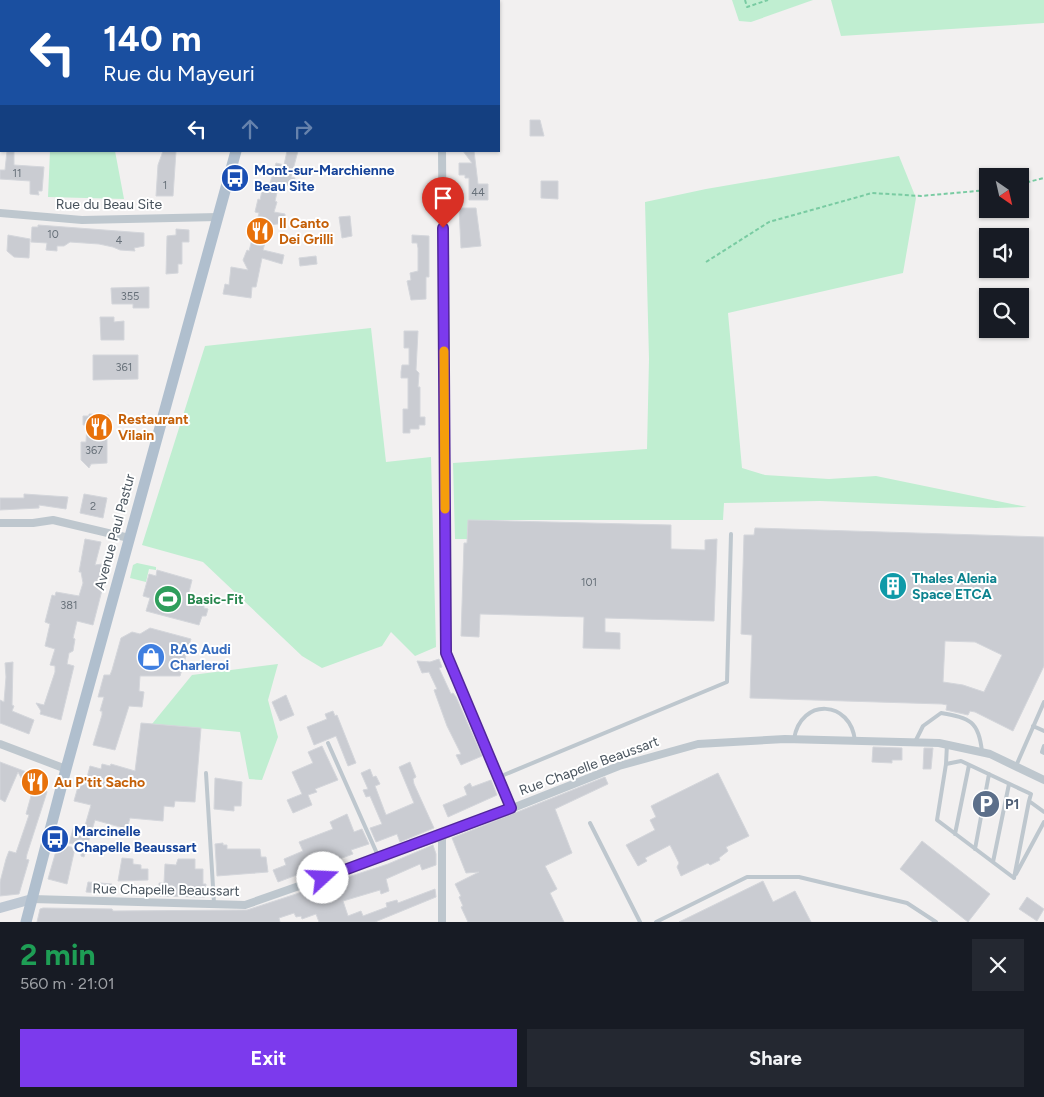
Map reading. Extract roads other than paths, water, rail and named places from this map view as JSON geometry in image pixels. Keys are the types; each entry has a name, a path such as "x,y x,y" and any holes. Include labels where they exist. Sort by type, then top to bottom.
{"main road":[{"name":"Avenue Paul Pastur","path":"26,922 66,768 236,152"}],"street":[{"path":"442,152 446,653 511,808"},
{"name":"Rue du Beau Site","path":"0,213 82,220 218,217"},
{"path":"0,523 34,523 53,520 129,538"},
{"name":"Rue Chapelle Beaussart","path":"32,899 245,905 442,836 619,766 690,746 740,740 855,740 947,744 982,752 1044,780"},
{"path":"0,744 66,768"},
{"path":"442,836 442,922"},
{"path":"0,908 32,899"}],"lane":[{"path":"499,777 727,682 731,534"},
{"path":"1016,767 1044,704"},
{"path":"794,739 796,728 804,716 818,708 834,709 848,721 854,731 855,740"},
{"path":"915,742 923,726 941,713 965,717 980,733 982,752"},
{"path":"1034,726 1044,731"},
{"path":"328,743 379,858"},
{"path":"947,744 946,764 937,820 1014,878"},
{"path":"1044,746 1042,752 1044,753"},
{"path":"946,764 961,761 1031,794 1014,878"},
{"path":"955,834 969,765"},
{"path":"206,773 214,904"},
{"path":"975,849 989,774"},
{"path":"993,862 1009,784"},
{"path":"1029,801 1044,812"},
{"path":"1014,878 1044,822"},
{"path":"590,823 640,922"},
{"path":"656,922 747,877 799,877 907,903 936,922"}],"place":[{"name":"Mont-sur-Marchienne Beau Site","path":"235,178"},
{"name":"Il Canto Dei Grilli","path":"260,231"},
{"name":"Restaurant Vilain","path":"99,427"},
{"name":"Thales Alenia Space ETCA","path":"893,586"},
{"name":"Basic-Fit","path":"168,599"},
{"name":"RAS Audi Charleroi","path":"151,657"},
{"name":"Au P'tit Sacho","path":"35,782"},
{"name":"P1","path":"986,804"},
{"name":"Marcinelle Chapelle Beaussart","path":"55,839"}]}
